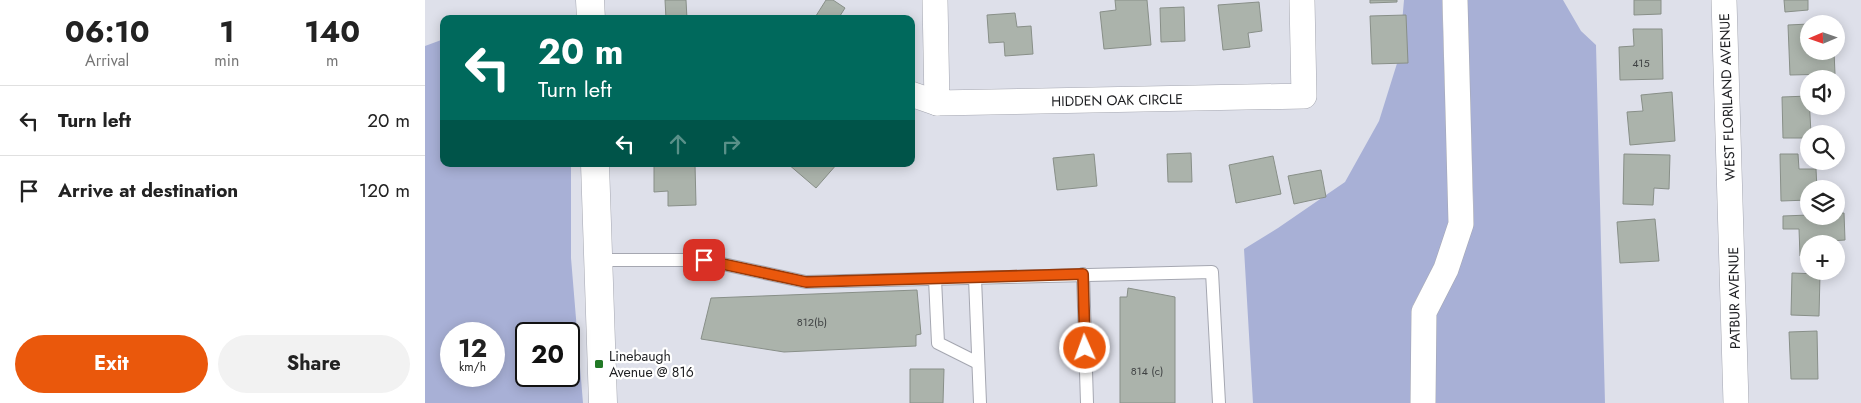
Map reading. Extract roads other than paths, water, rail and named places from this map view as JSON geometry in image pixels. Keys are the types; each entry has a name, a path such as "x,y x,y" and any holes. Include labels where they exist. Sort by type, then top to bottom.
{"street":[{"path":"591,0 591,15"},
{"path":"915,95 937,103 935,0"},
{"name":"HIDDEN OAK CIRCLE","path":"937,103 1304,96 1302,0"},
{"path":"1423,403 1423,312 1446,268 1461,224 1455,0"},
{"name":"WEST FLORILAND AVENUE","path":"1724,0 1731,193"},
{"path":"595,167 603,403"},
{"name":"PATBUR AVENUE","path":"1731,193 1736,403"}],"lane":[{"path":"598,260 704,260 806,282 1212,272 1219,403"},
{"path":"1083,274 1087,403"},
{"path":"975,278 980,403"},
{"path":"935,279 938,343 978,363"}],"place":[{"name":"Linebaugh Avenue @ 816","path":"599,364"}]}
